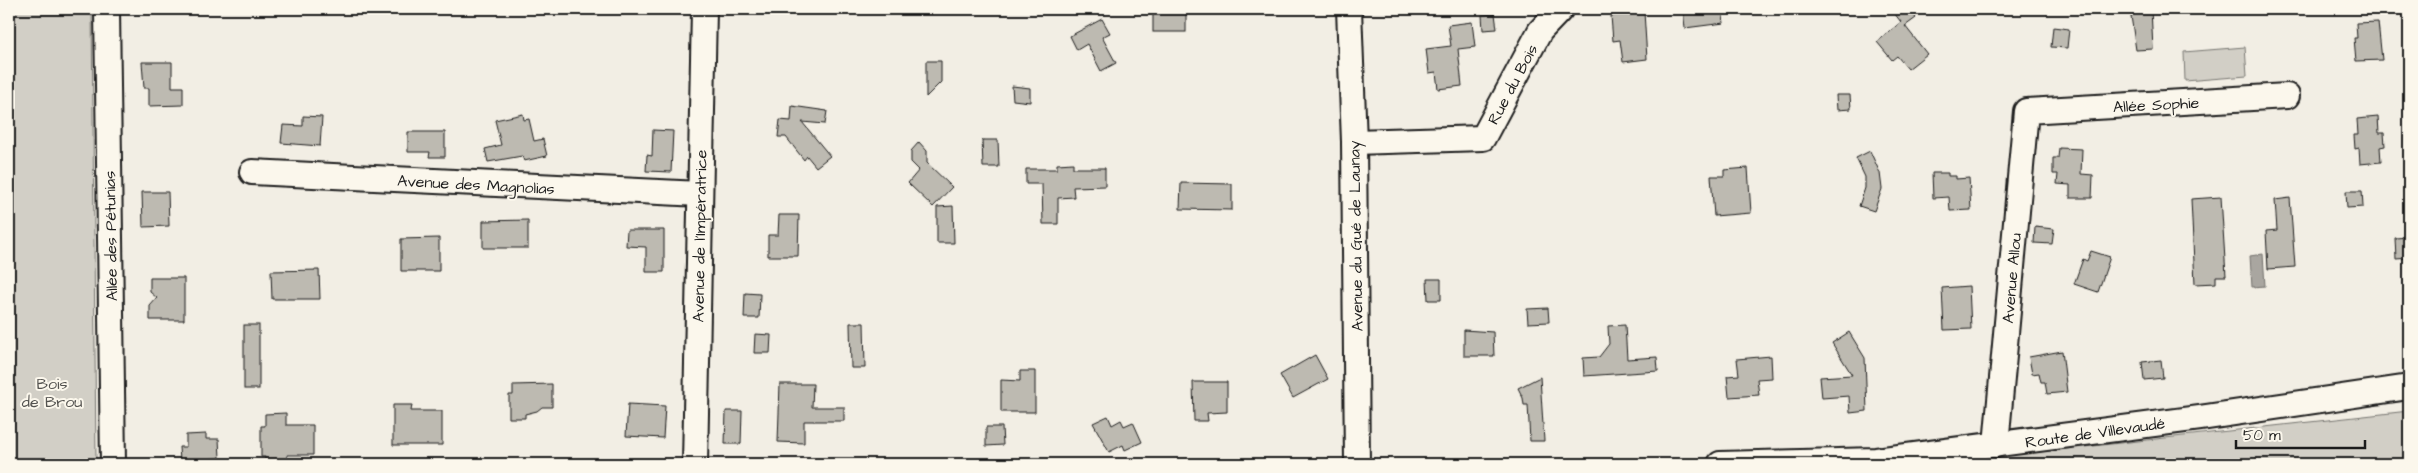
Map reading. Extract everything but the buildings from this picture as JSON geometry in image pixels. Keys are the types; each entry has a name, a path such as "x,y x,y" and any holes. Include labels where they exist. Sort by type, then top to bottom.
{"street":[{"name":"Allée des Pétunias","path":"107,9 113,464"},
{"name":"Avenue de l'Impératrice","path":"695,464 704,9"},
{"name":"Avenue du Gué de Launay","path":"1349,9 1354,142 1357,464"},
{"name":"Rue du Bois","path":"1354,142 1483,138 1540,20 1561,9"},
{"name":"Allée Sophie","path":"2026,111 2287,96"},
{"name":"Avenue Allou","path":"1996,445 2026,111"},
{"name":"Avenue des Magnolias","path":"252,172 700,194"},
{"name":"Route de Villevaudé","path":"1720,464 1876,460 2409,387"}],"green space":[{"name":"Bois de Brou","path":"9,9 92,9 96,464 9,464"},
{"path":"2245,47 2247,76 2185,81 2184,52"},
{"path":"2409,411 2409,464 1931,464"}],"shaded area":[{"path":"2263,254 2265,286 2252,287 2250,256"}]}
